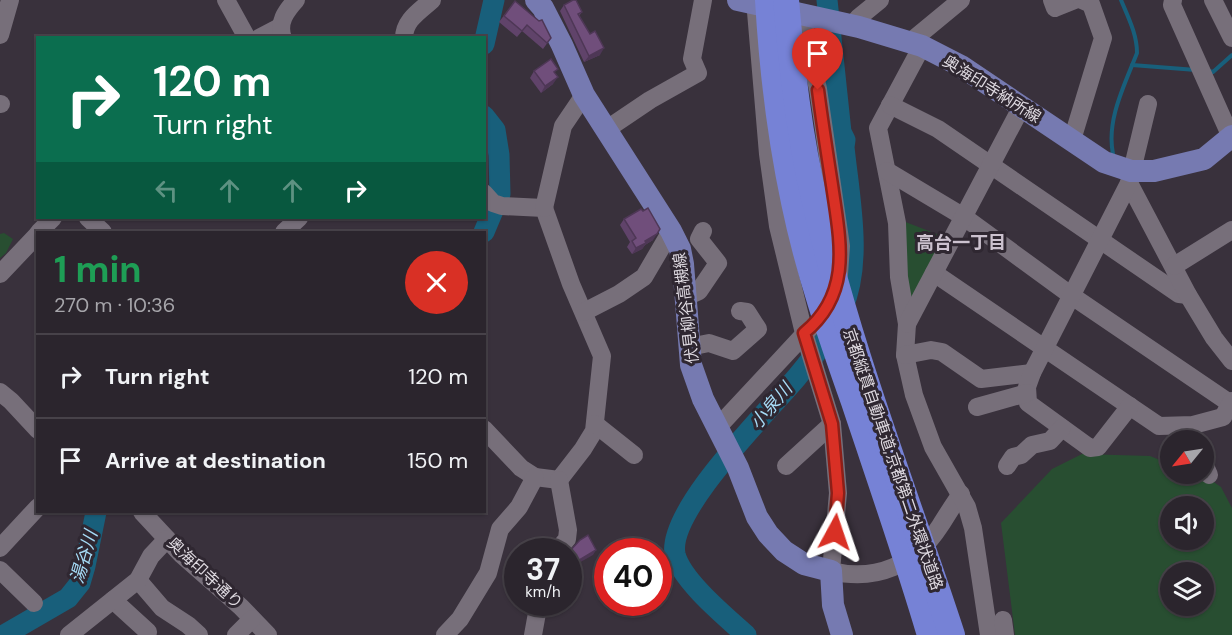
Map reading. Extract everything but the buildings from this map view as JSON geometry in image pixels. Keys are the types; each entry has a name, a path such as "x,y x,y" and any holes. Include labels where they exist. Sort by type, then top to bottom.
{"highway":[{"name":"京都縦貫自動車道;京都第二外環状道路","path":"754,1 771,60 794,204 836,350 920,568 952,635"},
{"name":"京都縦貫自動車道;京都第二外環状道路","path":"799,11 791,59 801,133 814,200 831,269 920,568 930,635"}],"main road":[{"name":"奥海印寺納所線","path":"754,1 799,11 855,17 961,66 1130,177 1204,159 1231,137"},
{"name":"伏見柳谷高槻線","path":"546,3 584,95 671,231 680,249 691,365 703,399 738,468 757,517 768,534 784,551 804,564 831,571"},
{"path":"831,571 834,605 842,635"}],"street":[{"path":"0,35 10,0"},
{"path":"226,0 246,36"},
{"path":"267,36 282,32 285,15 295,0"},
{"path":"404,36 405,27 411,19 432,0"},
{"path":"607,129 650,100 698,73 692,59 703,0"},
{"path":"855,17 880,0"},
{"path":"961,0 915,45 878,128 897,223 899,277 907,324 905,355 914,395 933,447 961,495 973,528 989,635"},
{"path":"1052,0 1055,8 1075,0"},
{"path":"1072,140 1103,38 1091,4 1082,0"},
{"path":"1213,0 1232,38"},
{"path":"754,1 768,154 778,226 804,336 832,424 838,493 831,571 863,576 898,566 920,551 940,527 949,509 961,495"},
{"path":"1171,2 1231,137"},
{"path":"717,429 818,322 831,302 838,277 841,246 818,90 799,11"},
{"path":"567,538 559,480 584,449 594,431 602,356 571,284 544,208 563,126 584,95"},
{"path":"1130,406 1098,447 1090,448 1028,403 1027,387 1044,348 1130,177 1148,104"},
{"path":"890,105 938,129 1179,294 1188,295"},
{"path":"907,324 1022,106"},
{"path":"887,171 964,217 1229,413 1199,430"},
{"path":"1130,177 1188,295 1214,338 1230,358"},
{"path":"493,201 544,208"},
{"path":"40,231 51,219"},
{"path":"89,219 102,231"},
{"path":"285,231 298,219"},
{"path":"1174,266 1232,230"},
{"path":"584,312 619,294 644,277 671,231"},
{"path":"686,297 699,291 718,263 699,240 703,231"},
{"path":"0,274 36,235"},
{"path":"934,273 1159,426 1179,430"},
{"path":"689,346 709,342 733,351 758,329 747,312 740,311"},
{"path":"905,355 931,350 942,352 981,379 1032,373"},
{"path":"0,392 12,401 36,427"},
{"path":"977,407 1028,393"},
{"path":"595,424 634,455"},
{"path":"786,466 832,424"},
{"path":"1007,466 1013,457 1022,455 1032,445 1050,441 1062,428"},
{"path":"486,431 521,468 535,477 559,480"},
{"path":"445,635 460,619 488,573 500,529 519,507 535,477"},
{"path":"0,548 36,509"},
{"name":"奥海印寺通り","path":"143,513 268,635"},
{"path":"69,635 138,580 151,556 168,539"},
{"path":"0,570 33,603"},
{"path":"138,580 162,608 199,635"},
{"path":"113,600 140,628"},
{"path":"533,635 536,616"},
{"path":"236,635 252,619"}],"green space":[{"path":"903,221 947,238 910,306"},
{"path":"4,233 13,239 6,253 0,258 0,234"},
{"path":"1082,454 1150,456 1160,460 1160,484 1214,482 1221,487 1232,508 1232,635 1015,635 1001,523 1052,469"}],"waterway":[{"name":"湯谷川","path":"486,36 494,0"},
{"name":"小泉川","path":"746,635 705,598 686,575 675,554 677,535 687,513 722,462 797,377 822,344 838,318 848,291 852,271 853,229 845,140 841,132 827,0"},
{"path":"1113,154 1114,115 1137,53 1134,32 1121,0"},
{"path":"1209,71 1213,72 1232,55"},
{"path":"1132,65 1196,70"},
{"name":"湯谷川","path":"484,231 500,194 499,155 495,130 486,119"},
{"name":"湯谷川","path":"4,635 68,598 80,583 96,513"}],"district":[{"name":"高台一丁目","path":"961,243"}],"route":[{"path":"818,90 841,246 838,277 831,302 818,322 804,333 832,424 838,493 835,532"}]}
